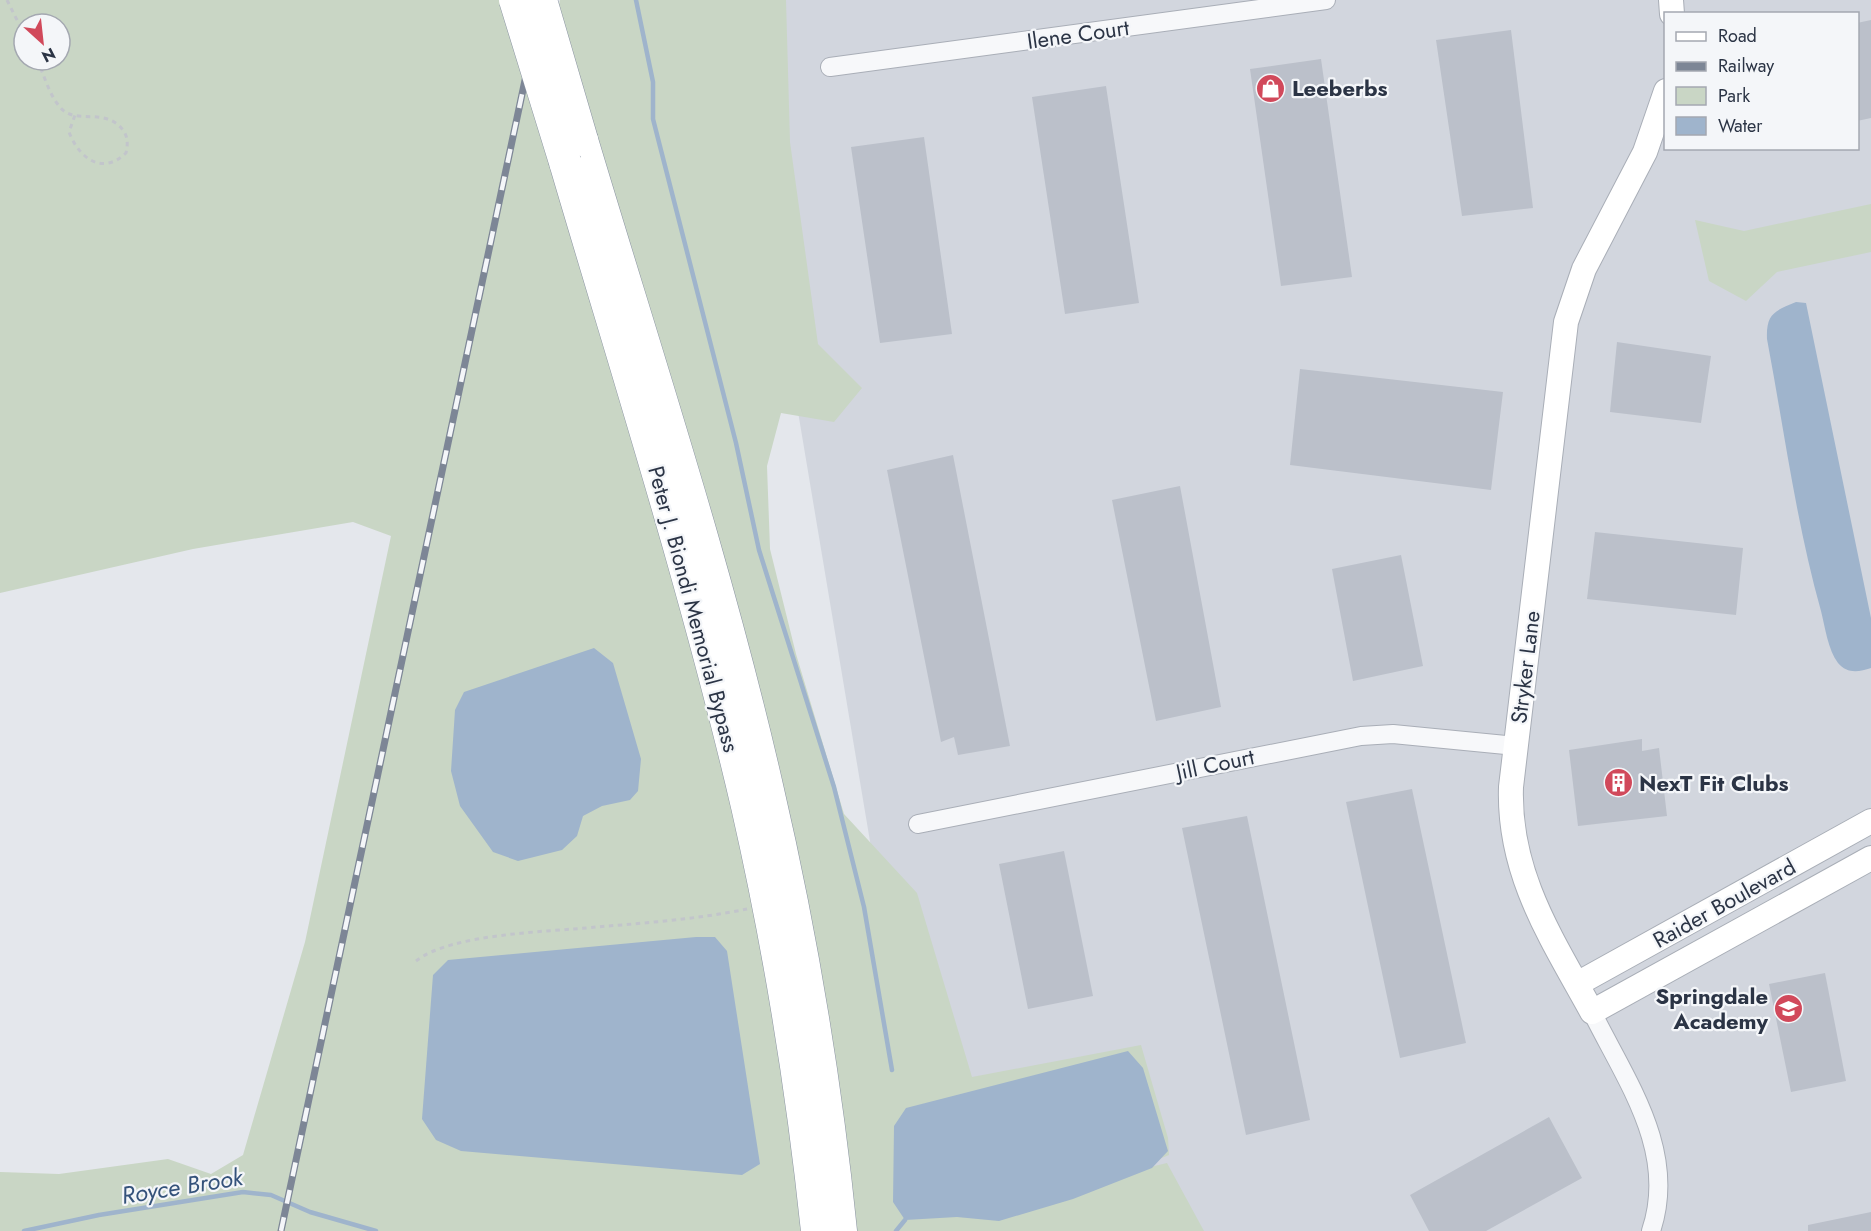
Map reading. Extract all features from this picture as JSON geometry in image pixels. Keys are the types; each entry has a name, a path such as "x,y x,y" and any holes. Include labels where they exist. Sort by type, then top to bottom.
{"highway":[{"name":"Peter J. Biondi Memorial Bypass","path":"515,0 574,151 707,556 767,784 803,959 832,1139 841,1231"},
{"name":"Peter J. Biondi Memorial Bypass","path":"540,0 574,151 745,797 794,1051 817,1231"}],"street":[{"name":"Ilene Court","path":"830,67 1326,0"},
{"name":"Stryker Lane","path":"1651,1231 1657,1204 1654,1147 1645,1114 1545,927 1518,864 1512,834 1510,805 1568,313 1584,269 1645,152 1664,95"},
{"name":"Jill Court","path":"918,824 1361,736 1393,734 1516,746"},
{"name":"Raider Boulevard","path":"1577,984 1871,821"},
{"name":"Raider Boulevard","path":"1592,1012 1871,858"}],"path":[{"path":"43,72 60,108 75,115 101,116 115,121 126,135 126,153 107,164 95,164 80,154 69,132 75,115"},
{"path":"416,961 428,952 457,944 527,933 735,911"}],"shaded area":[{"path":"729,0 1871,0 1871,1231 1016,1231 910,1080"}],"green space":[{"path":"0,0 502,0 536,109 560,0 786,0 790,142 818,344 862,388 834,422 781,413 767,466 770,549 796,654 844,814 917,893 972,1077 1141,1045 1168,1138 1169,1155 1125,1173 1167,1163 1204,1231 0,1231 0,1172 59,1174 168,1159 211,1174 243,1155 305,942 391,536 353,522 193,549 0,593"},
{"path":"1871,204 1871,252 1777,272 1746,301 1709,281 1695,220 1744,231"}],"water":[{"path":"1796,302 1806,303 1871,618 1871,668 1862,670 1853,671 1842,667 1829,645 1804,544 1791,475 1767,331 1773,314"},
{"path":"594,648 613,663 641,759 638,791 630,800 602,806 583,816 577,836 562,850 518,861 493,852 460,806 451,771 455,710 464,692"},
{"path":"715,937 727,951 760,1164 742,1175 461,1151 436,1140 422,1119 433,975 448,960"},
{"path":"1128,1051 1143,1068 1168,1151 1152,1168 1073,1199 999,1221 957,1217 905,1220 893,1202 894,1126 906,1108"}],"building":[{"path":"1871,20 1871,118 1859,121 1859,23"},
{"path":"1511,30 1533,208 1462,216 1436,40"},
{"path":"1321,59 1352,277 1281,286 1250,69"},
{"path":"1106,86 1139,303 1065,314 1032,97"},
{"path":"924,137 952,334 880,343 851,147"},
{"path":"1617,342 1711,356 1701,423 1610,412"},
{"path":"1300,369 1503,392 1491,490 1290,465"},
{"path":"953,455 1010,746 958,755 954,737 941,742 887,470"},
{"path":"1180,486 1221,707 1156,721 1112,500"},
{"path":"1595,532 1743,548 1736,615 1587,599"},
{"path":"1401,555 1423,666 1353,681 1332,569"},
{"name":"NexT Fit Clubs","path":"1642,739 1642,751 1659,748 1667,816 1578,826 1569,750"},
{"path":"1412,789 1466,1043 1400,1058 1346,802"},
{"path":"1247,816 1310,1120 1246,1135 1182,828"},
{"path":"1064,851 1093,996 1028,1009 999,864"},
{"path":"1825,973 1846,1081 1791,1092 1769,984"},
{"path":"1549,1117 1582,1178 1486,1231 1429,1231 1410,1195"},
{"path":"1871,1212 1871,1231 1808,1231 1808,1225"}],"waterway":[{"path":"636,0 653,82 653,119 736,443 759,550 834,787 864,907 892,1070"},
{"name":"Royce Brook","path":"24,1231 99,1215 243,1192 271,1195 310,1212 376,1231"},
{"path":"896,1231 905,1220"}],"railway":[{"path":"281,1231 542,0"}],"place":[{"name":"Leeberbs","path":"1271,88"},
{"name":"NexT Fit Clubs","path":"1618,783"},
{"name":"Springdale Academy","path":"1789,1009"}]}
